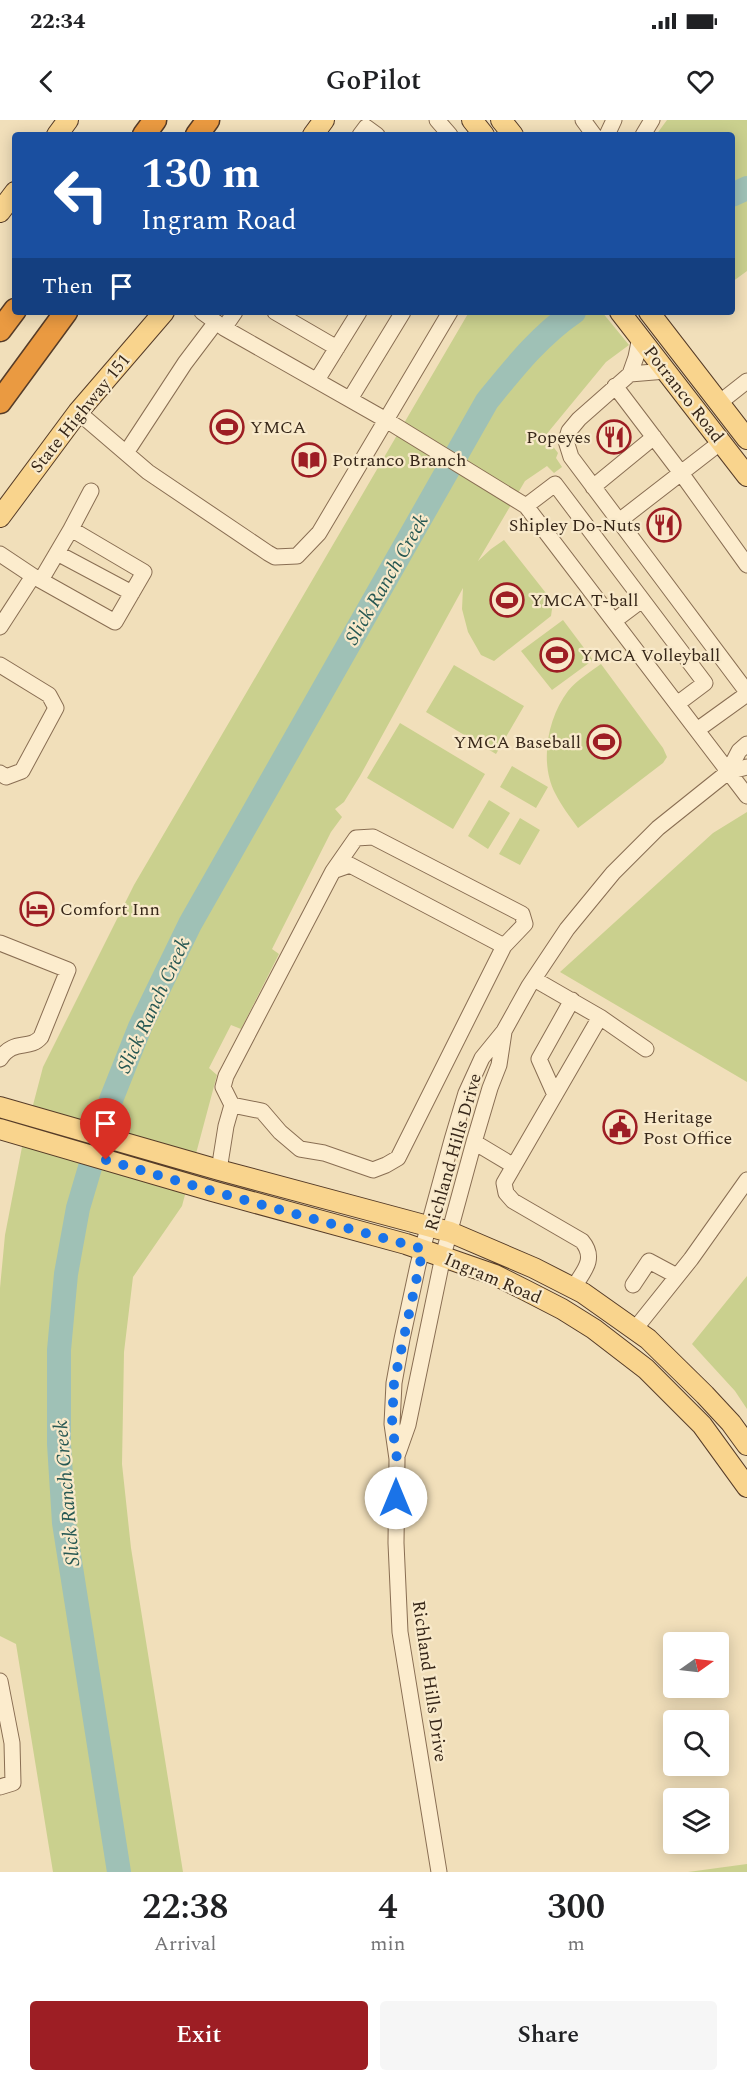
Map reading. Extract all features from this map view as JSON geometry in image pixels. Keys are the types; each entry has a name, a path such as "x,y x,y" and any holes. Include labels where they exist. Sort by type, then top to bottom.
{"highway":[{"path":"0,330 12,314"},
{"path":"0,402 64,315"}],"main road":[{"path":"472,120 482,132"},
{"path":"501,120 511,132"},
{"path":"0,212 12,196"},
{"name":"State Highway 151","path":"0,517 78,412 161,315"},
{"name":"Potranco Road","path":"622,315 747,476"},
{"name":"Potranco Road","path":"651,315 747,439"},
{"name":"Ingram Road","path":"0,1107 219,1170 450,1232 534,1268 573,1288 635,1329 666,1355 705,1395 731,1423 747,1445"},
{"name":"Ingram Road","path":"0,1129 423,1249 495,1275 570,1314 620,1348 662,1384 702,1425 747,1487"},
{"path":"212,1191 219,1170"},
{"path":"620,1348 635,1329"}],"street":[{"path":"437,120 447,132"},
{"path":"206,315 521,502 747,796"},
{"path":"126,453 185,363 232,315"},
{"path":"280,315 337,348"},
{"path":"317,380 354,315"},
{"path":"350,399 401,315"},
{"path":"78,412 148,472 275,557 297,556 319,533 448,315"},
{"path":"640,337 630,374 579,419 569,431 566,441 571,457 747,693 696,730"},
{"path":"630,374 666,371"},
{"path":"719,403 747,381"},
{"path":"615,387 747,565"},
{"path":"593,487 654,437"},
{"path":"619,521 721,442"},
{"path":"521,502 555,484 705,683 677,704"},
{"path":"0,627 57,553 91,491"},
{"path":"0,554 37,578 116,622 144,572 71,529"},
{"path":"57,553 132,593"},
{"path":"614,621 642,600"},
{"path":"0,664 49,695 56,708 22,771 6,777 0,774"},
{"name":"Richland Hills Drive","path":"439,1872 400,1632 396,1543 397,1459 392,1424 394,1383 423,1249 452,1140 466,1093 482,1058 504,1031 534,979 567,929 613,873 658,828 728,772 739,751 747,744"},
{"name":"Richland Hills Drive","path":"728,772 747,767"},
{"path":"219,1170 232,1106 223,1087 226,1076 333,871 356,838 373,837 522,914 525,924 504,946 398,1158 373,1170 324,1153 300,1149 280,1132 262,1111 232,1106"},
{"path":"333,871 350,865 504,946"},
{"path":"0,943 68,970 38,1041 12,1047 0,1059"},
{"path":"534,979 600,1017 646,1049"},
{"path":"555,1095 539,1059 572,1000"},
{"path":"573,1288 590,1261 588,1248 582,1241 513,1201 506,1194 504,1183 600,1017"},
{"name":"Richland Hills Drive","path":"397,1459 408,1425 443,1256 474,1142 499,1065 504,1031"},
{"path":"474,1142 514,1166"},
{"path":"635,1329 747,1180"},
{"path":"633,1285 649,1261 672,1282"},
{"path":"0,1681 12,1743 14,1783 0,1787"}],"green space":[{"path":"667,120 747,120 747,271 735,280 735,132 658,132"},
{"path":"467,315 604,315 629,345 606,362 545,436 558,453 556,458 562,467 554,473 547,466 525,481 478,561 504,540 553,602 551,616 494,661 481,655 468,632 462,609 463,588 360,776 344,802 335,809 342,817 331,832 272,949 279,954 241,1029 231,1025 209,1068 217,1075 182,1206 133,1277 124,1352 122,1464 131,1548 183,1872 53,1872 16,1644 0,1636 0,1288 5,1235 22,1147 43,1067 134,885"},
{"name":"YMCA Volleyball","path":"563,620 593,660 552,690 521,651"},
{"name":"YMCA Baseball","path":"601,664 663,748 667,757 663,763 578,828 560,802 550,781 547,768 548,740 555,714 568,691"},
{"path":"454,665 524,706 496,754 426,712"},
{"path":"400,723 485,774 453,829 367,778"},
{"path":"512,766 548,787 536,808 500,787"},
{"path":"489,800 510,813 488,849 468,836"},
{"path":"747,812 747,1082 560,972 713,833"},
{"path":"520,818 540,830 520,865 499,854"},
{"path":"747,1276 747,1409 735,1391 692,1344"},
{"path":"747,1864 747,1872 688,1872"}],"waterway":[{"name":"Slick Ranch Creek","path":"735,194 747,188"},
{"name":"Slick Ranch Creek","path":"119,1872 64,1523 59,1444 59,1350 66,1274 78,1208 107,1110 140,1027 190,924 487,401 538,342 570,315"}],"place":[{"name":"YMCA","path":"227,427"},
{"name":"Popeyes","path":"614,437"},
{"name":"Potranco Branch","path":"309,460"},
{"name":"Shipley Do-Nuts","path":"664,525"},
{"name":"YMCA T-ball","path":"507,600"},
{"name":"YMCA Volleyball","path":"557,655"},
{"name":"YMCA Baseball","path":"604,742"},
{"name":"Comfort Inn","path":"37,909"},
{"name":"Heritage Post Office","path":"620,1127"}],"route":[{"path":"106,1160 423,1249 394,1383 392,1424 397,1459 396,1498"}]}
